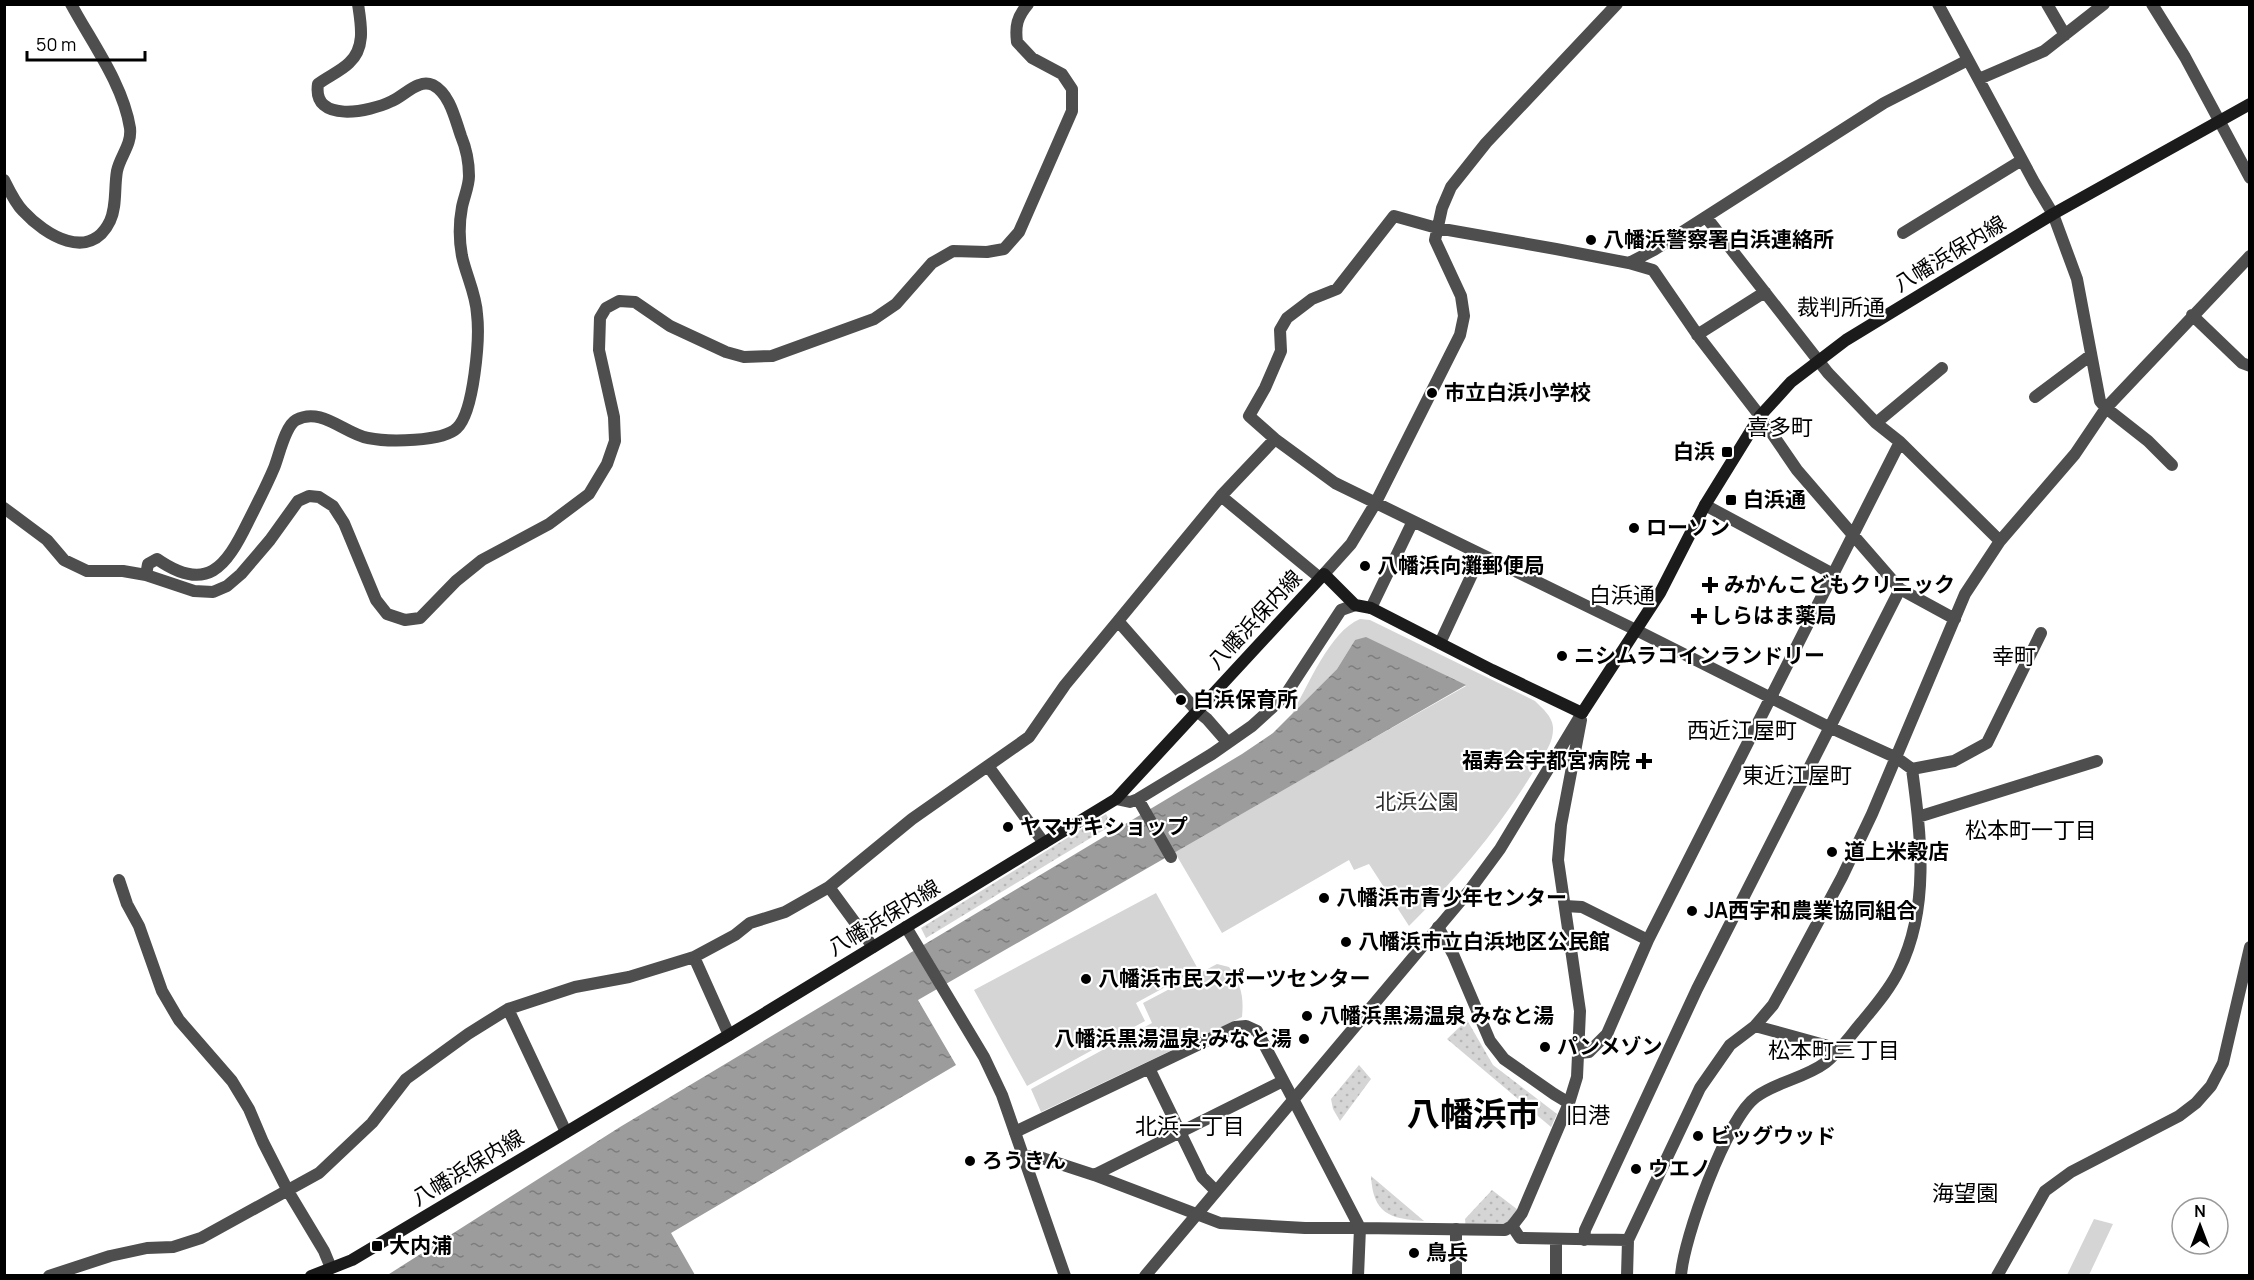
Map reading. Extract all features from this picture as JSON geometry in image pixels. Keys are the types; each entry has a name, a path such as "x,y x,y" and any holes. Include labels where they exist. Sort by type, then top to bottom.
{"main road":[{"name":"八幡浜保内線","path":"1582,713 1660,593 1705,505 1760,416 1791,382 1846,340 2053,214 2250,104"},
{"name":"八幡浜保内線","path":"311,1275 352,1260 729,1035 1116,799 1322,576 1355,604"},
{"path":"1355,604 1371,608 1582,713"}],"street":[{"path":"4,180 22,211 55,237 68,242 93,239 103,231 110,220 117,169 127,149 130,131 125,110 113,80 71,4"},
{"path":"146,575 148,564 157,559 172,569 197,576 218,569 233,553 273,470 287,428 296,420 312,416 326,419 367,438 421,439 449,435 459,427 468,406 477,360 478,335 477,312 462,256 459,233 469,177 466,149 447,99 435,86 427,83 418,85 391,102 372,109 333,111 321,103 316,94 318,84 350,63 360,47 362,31 358,4"},
{"path":"4,508 47,540 64,560 87,571 146,575 194,591 213,592 227,586 270,540 298,501 309,496 319,497 333,506 344,523 376,600 387,614 405,620 420,618 456,581 482,560 549,524 575,506 589,494 607,464 615,441 614,417 599,350 600,318 606,308 620,301 635,302 670,326 726,352 744,357 772,356 874,319 896,304 932,263 953,252 987,252 1004,249 1019,232 1072,111 1072,89 1062,74 1032,58 1017,42 1015,26 1021,12 1028,4"},
{"path":"1221,496 1322,576 1351,544 1375,504 1460,335 1464,316 1461,296 1435,240 1450,187 1479,152 1617,4"},
{"path":"1938,4 2053,214 2077,279 2100,401 2148,441 2172,465"},
{"path":"2047,4 2065,35"},
{"path":"1979,79 2044,51 2104,4"},
{"path":"2152,4 2185,57 2250,178"},
{"path":"1629,263 1706,217 1884,103 1968,60"},
{"path":"1903,233 2022,160"},
{"path":"1681,1275 1682,1261 1693,1223 1730,1130 1754,1098 1824,1063 1839,1049 1875,1006 1899,972 1913,936 1920,900 1918,817 1912,769 1898,758 1829,727 1335,483 1275,439 1249,416 1265,388 1281,351 1280,330 1287,318 1312,299 1337,289 1394,216 1437,228 1629,263 1653,270 1797,470 1853,535 1900,588 1955,619"},
{"path":"1706,217 1818,360 1876,423 1900,442 2000,541"},
{"path":"1627,1275 1628,1240 1700,1088 1730,1045 1755,1026 1773,1005 1836,887 1898,758 1965,594 2000,541 2075,454 2106,408 2250,256"},
{"path":"1697,334 1765,292"},
{"path":"2192,315 2242,363 2250,366"},
{"path":"2035,397 2091,355"},
{"path":"1876,423 1942,368"},
{"path":"49,1275 110,1256 147,1248 172,1247 201,1238 319,1173 372,1123 406,1079 468,1034 508,1009 574,987 629,977 694,957 735,935 750,923 785,912 829,887 912,819 1029,737 1065,686 1221,496 1275,439"},
{"path":"1580,1053 1589,1052 1607,1034 1648,940 1900,442"},
{"path":"1705,505 1833,574"},
{"path":"1371,608 1413,523"},
{"path":"1440,643 1480,555"},
{"path":"1584,1240 1585,1230 1697,989 1900,588"},
{"path":"1140,805 1252,726 1284,697 1341,610 1355,604"},
{"path":"1118,621 1228,743"},
{"path":"1912,769 1954,761 1987,744 2042,633"},
{"path":"1025,1156 1039,1157 1094,1175 1220,1223 1305,1228 1493,1231 1504,1230 1512,1226 1522,1213 1569,1102 1577,1077 1580,1053 1580,1011 1558,860 1561,825 1582,713"},
{"path":"1145,1275 1469,891 1500,849 1582,713"},
{"path":"1918,817 2097,760"},
{"path":"988,766 1044,843"},
{"path":"1116,799 1140,805 1171,858"},
{"path":"119,880 127,904 139,926 162,992 179,1020 232,1081 249,1109 288,1191 324,1251 331,1268"},
{"path":"829,887 873,947"},
{"path":"1565,906 1582,907 1648,940"},
{"path":"906,927 984,1057 1002,1095 1065,1275"},
{"path":"1438,927 1453,954 1490,1041 1504,1059 1569,1102"},
{"path":"1997,1275 2045,1191 2072,1172 2179,1116 2196,1103 2211,1086 2223,1063 2250,947"},
{"path":"694,957 729,1035"},
{"path":"508,1009 566,1132"},
{"path":"1015,1132 1235,1027 1246,1026 1257,1031 1360,1228 1358,1275"},
{"path":"1755,1026 1839,1049"},
{"path":"1149,1068 1202,1177 1216,1191"},
{"path":"1094,1175 1181,1134 1283,1081"},
{"path":"1512,1226 1520,1238 1628,1240"},
{"path":"1456,1229 1456,1275"},
{"path":"1556,1240 1556,1275"}],"green space":[{"name":"北浜公園","path":"1360,619 1370,620 1535,701 1551,719 1553,733 1550,744 1522,790 1492,832 1461,871 1409,926 1369,864 1354,870 1349,860 1222,933 1174,851 1466,686 1355,640 1337,669 1292,714 1330,647 1349,625"},
{"path":"1106,814 1112,825 926,938 921,928"},
{"name":"八幡浜市民スポーツセンター","path":"1156,893 1198,969 1136,1003 1145,1021 1027,1086 974,990"},
{"path":"1217,964 1229,967 1236,979 1242,996 1242,1017 1041,1112 1031,1089 1152,1023 1143,1003"},
{"path":"1467,1020 1493,1065 1557,1114 1551,1127 1447,1039"},
{"path":"1359,1065 1371,1079 1340,1121 1333,1109 1331,1099"},
{"path":"1371,1176 1424,1221 1392,1216 1385,1212 1375,1198"},
{"path":"1492,1190 1522,1213 1512,1226 1466,1230 1465,1219"},
{"path":"2094,1219 2113,1224 2089,1275 2067,1275"}],"water":[{"path":"1366,637 1466,685 918,1000 956,1065 671,1233 695,1275 386,1276 620,1127 1242,754 1273,733 1337,669 1355,640"}],"place":[{"name":"八幡浜警察署白浜連絡所","path":"1591,240"},
{"name":"市立白浜小学校","path":"1432,393"},
{"name":"白浜","path":"1727,452"},
{"name":"白浜通","path":"1731,500"},
{"name":"ローソン","path":"1634,528"},
{"name":"八幡浜向灘郵便局","path":"1365,566"},
{"name":"みかんこどもクリニック","path":"1710,585"},
{"name":"しらはま薬局","path":"1699,616"},
{"name":"ニシムラコインランドリー","path":"1562,656"},
{"name":"白浜保育所","path":"1181,700"},
{"name":"福寿会宇都宮病院","path":"1644,761"},
{"name":"ヤマザキショップ","path":"1008,827"},
{"name":"道上米穀店","path":"1832,852"},
{"name":"八幡浜市青少年センター","path":"1324,898"},
{"name":"JA西宇和農業協同組合","path":"1692,911"},
{"name":"八幡浜市立白浜地区公民館","path":"1346,942"},
{"name":"八幡浜市民スポーツセンター","path":"1086,979"},
{"name":"八幡浜黒湯温泉 みなと湯","path":"1307,1016"},
{"name":"八幡浜黒湯温泉;みなと湯","path":"1304,1039"},
{"name":"パンメゾン","path":"1545,1047"},
{"name":"ビッグウッド","path":"1698,1136"},
{"name":"ろうきん","path":"970,1161"},
{"name":"ウエノ","path":"1636,1169"},
{"name":"大内浦","path":"377,1246"},
{"name":"鳥兵","path":"1414,1253"}],"district":[{"name":"裁判所通","path":"1841,307"},
{"name":"喜多町","path":"1780,427"},
{"name":"白浜通","path":"1622,595"},
{"name":"幸町","path":"2014,656"},
{"name":"西近江屋町","path":"1742,730"},
{"name":"東近江屋町","path":"1797,775"},
{"name":"松本町一丁目","path":"2031,830"},
{"name":"松本町三丁目","path":"1834,1050"},
{"name":"八幡浜市","path":"1473,1114"},
{"name":"旧港","path":"1588,1115"},
{"name":"北浜一丁目","path":"1190,1126"},
{"name":"海望園","path":"1965,1193"}]}
